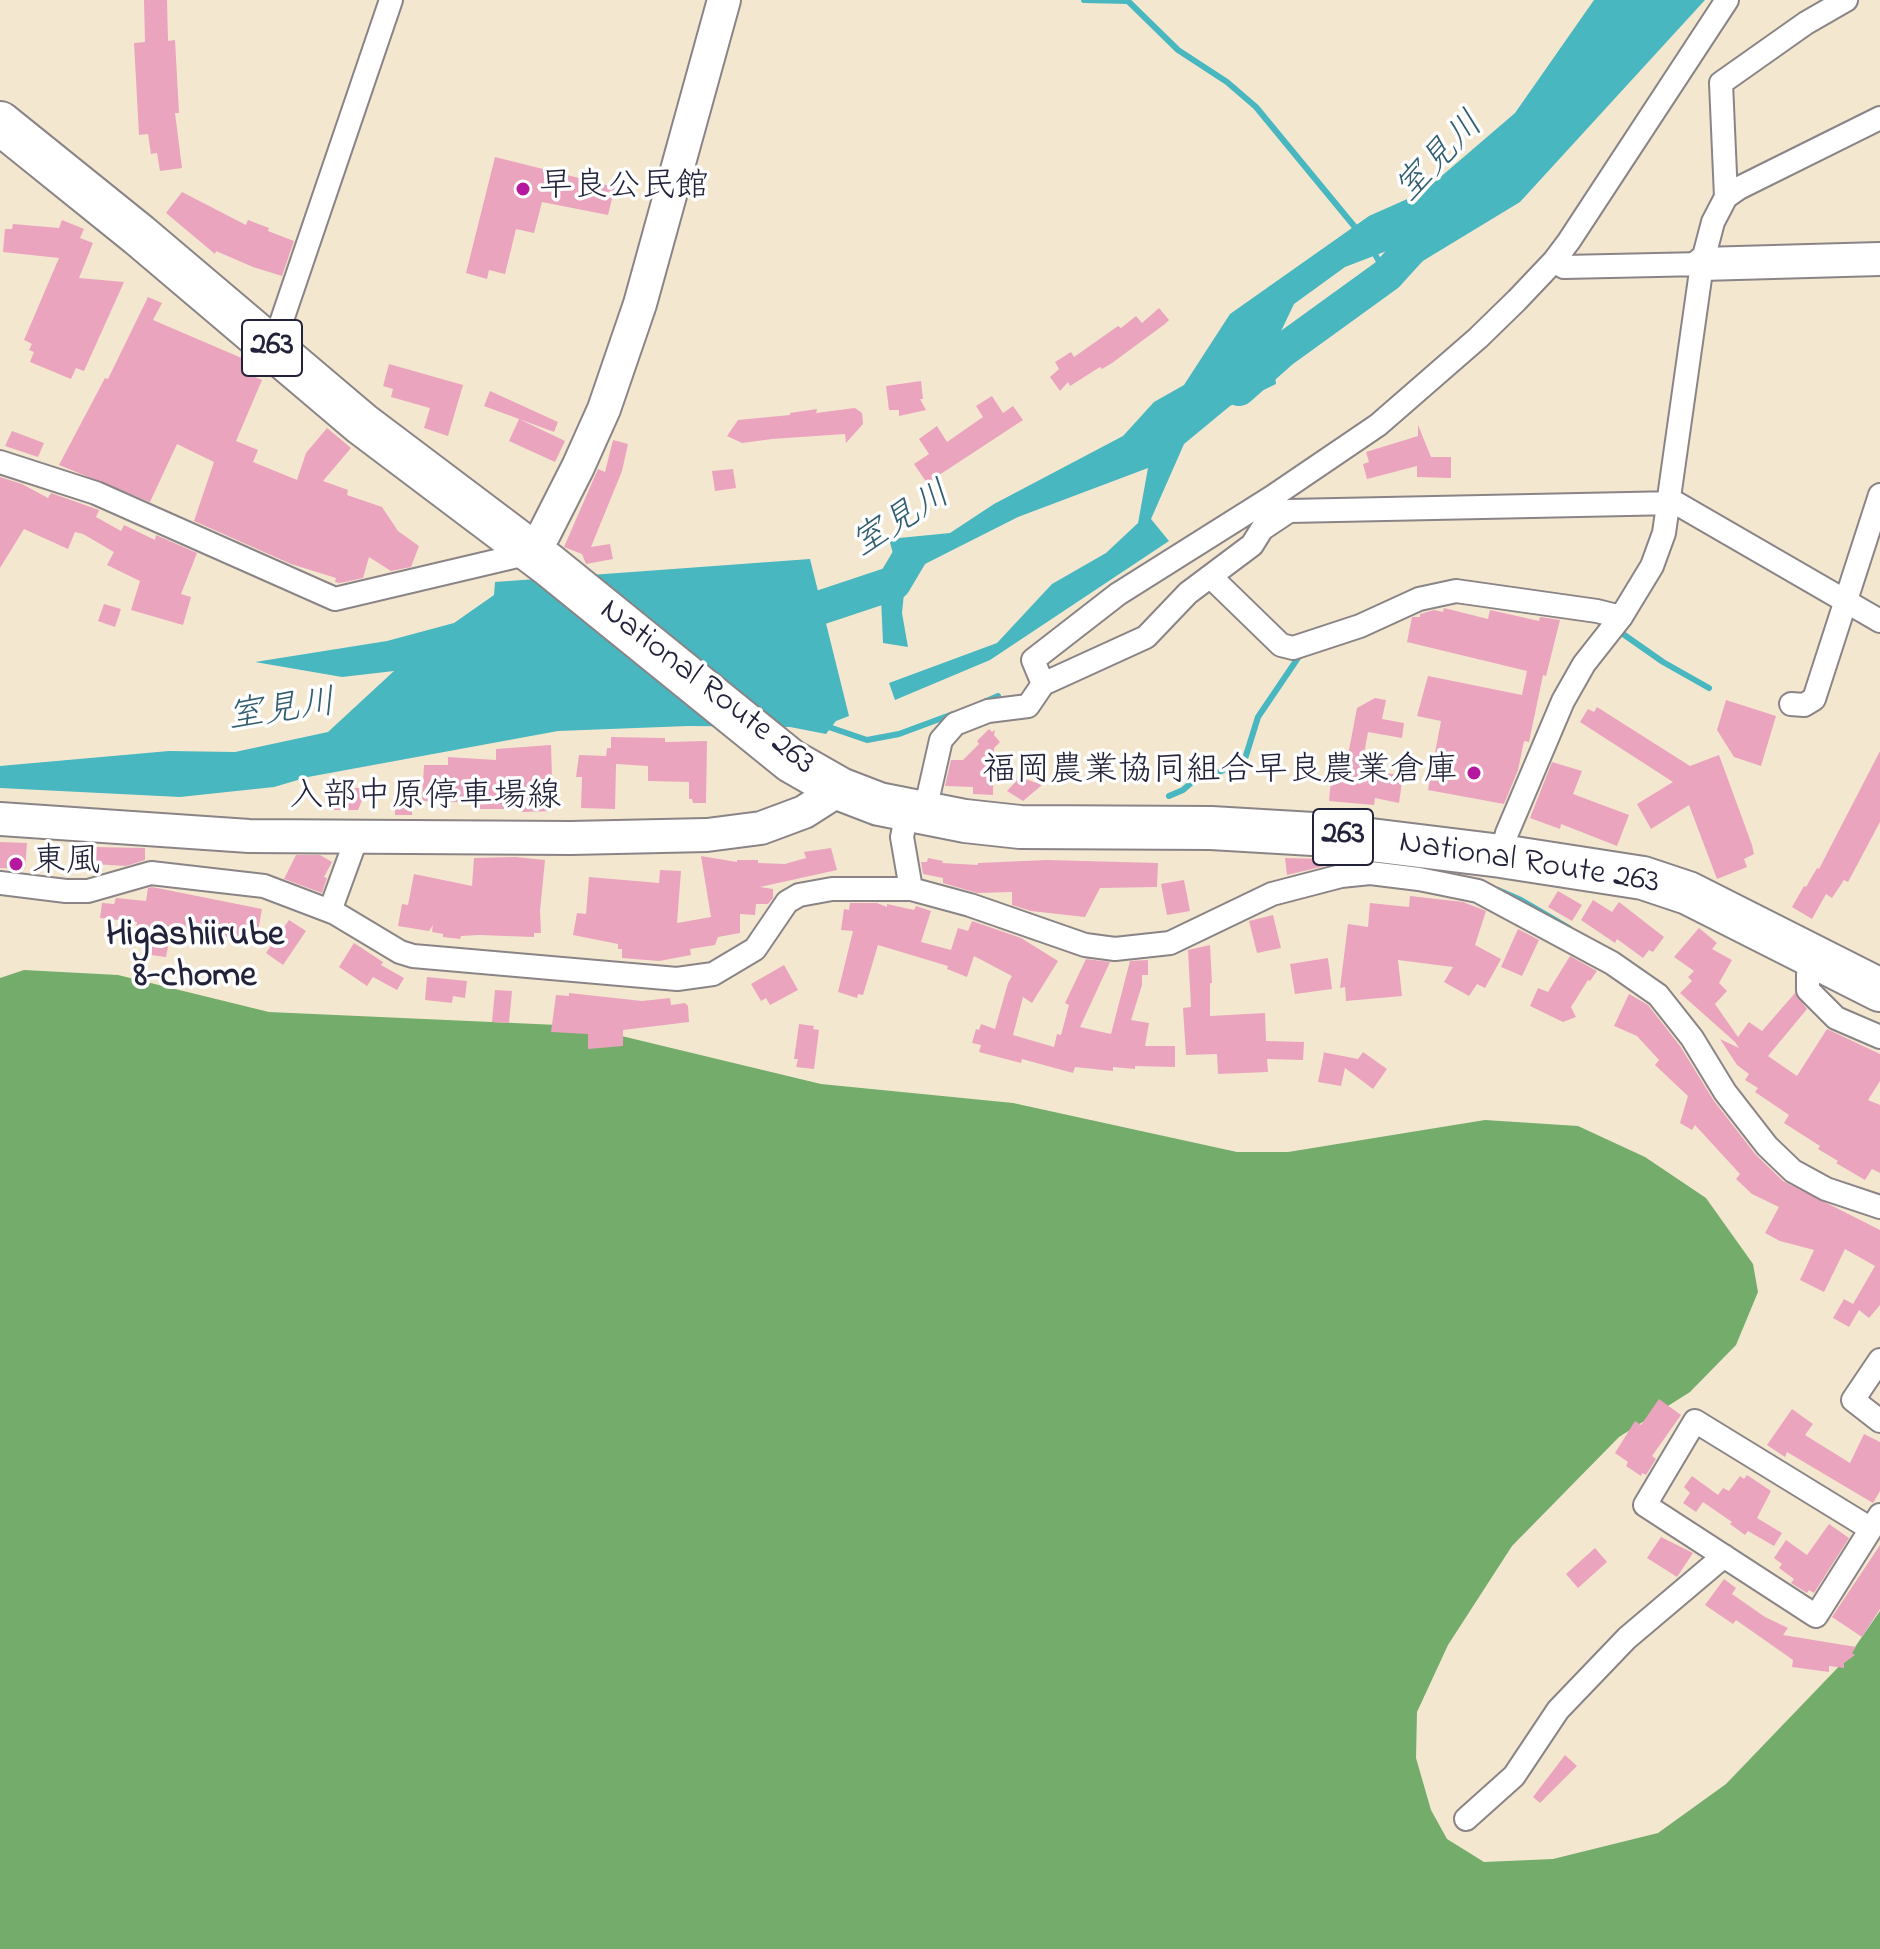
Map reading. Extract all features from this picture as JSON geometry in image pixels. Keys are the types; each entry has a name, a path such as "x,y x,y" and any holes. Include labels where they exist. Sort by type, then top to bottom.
{"highway":[{"name":"National Route 263","path":"0,123 139,235 362,424 540,559 791,761 840,789 879,804 915,813 1020,827 1211,828 1330,835 1489,868 1643,878 1688,893 1880,990"}],"main road":[{"path":"540,559 544,534 604,409 635,319 724,0"},
{"path":"1702,264 1880,259"},
{"name":"入部中原停車場線","path":"0,819 249,836 571,838 707,835 761,828 804,812 840,789"}],"street":[{"path":"265,343 281,323 391,0"},
{"path":"1043,684 1033,660 1118,594 1272,497 1378,425 1478,338 1554,261 1727,0"},
{"path":"1489,868 1563,701 1584,664 1621,617 1652,566 1664,533 1702,264 1713,222 1726,197 1721,83 1806,23 1846,0"},
{"path":"1726,197 1880,118"},
{"path":"1554,261 1564,267 1702,264"},
{"path":"0,462 96,493 335,599 540,559"},
{"path":"1791,704 1804,705 1814,699 1880,495"},
{"path":"911,889 902,837 915,813 941,740 955,724 988,711 1028,706 1043,684 1146,637 1188,593 1212,578 1252,545 1262,529 1289,511 1676,503 1880,621"},
{"path":"1212,578 1281,645 1293,648 1360,626 1419,599 1456,591 1621,617"},
{"path":"330,911 357,837"},
{"path":"0,883 88,891 151,873 264,886 330,911 400,952 413,956 677,979 713,974 755,949 787,902 799,895 832,889 911,889 970,905 1085,945 1115,949 1170,943 1202,930 1253,902 1341,876 1370,873 1419,879 1489,868 1658,995 1692,1038 1725,1092 1758,1136 1793,1171 1826,1189 1880,1207"},
{"path":"1818,959 1808,974 1808,990 1836,1018 1880,1037"},
{"path":"1880,1360 1853,1400 1880,1421"},
{"path":"1695,1421 1876,1522 1816,1616 1645,1505 1695,1421"},
{"path":"1466,1819 1514,1776 1558,1710 1627,1638 1724,1556"}],"green space":[{"path":"24,970 118,975 269,1012 580,1026 821,1084 1013,1103 1237,1152 1288,1152 1485,1120 1578,1126 1645,1157 1706,1198 1753,1264 1758,1292 1736,1345 1690,1392 1619,1437 1512,1546 1448,1645 1417,1712 1416,1758 1431,1810 1447,1839 1484,1862 1553,1859 1658,1833 1726,1784 1848,1657 1880,1611 1880,1949 0,1949 0,978"}],"water":[{"path":"1594,0 1705,0 1520,202 1398,276 1397,247 1345,267 1294,304 1272,350 1276,384 1230,406 1184,444 1151,519 1169,541 990,660 895,700 889,683 997,643 1052,584 1106,553 1138,523 1148,468 1018,517 917,568 905,583 902,613 908,647 883,643 880,575 896,564 889,539 950,533 994,504 1123,436 1154,402 1184,385 1230,314 1369,216 1423,192 1515,113"},
{"path":"810,559 849,716 836,721 826,734 790,727 688,726 558,731 308,777 274,787 180,797 0,788 0,766 169,751 235,752 328,732 394,671 342,677 255,662 387,641 454,623 494,595 495,582"}],"building":[{"path":"144,0 167,0 168,41 175,40 179,113 175,113 182,168 160,171 157,153 151,154 148,134 139,135 134,43 145,42"},
{"path":"495,157 615,187 608,215 542,202 534,233 516,229 505,274 489,270 487,279 466,273"},
{"path":"182,192 246,225 248,220 294,241 282,276 216,251 215,254 166,213"},
{"path":"62,220 84,229 80,238 93,243 79,278 124,282 84,371 76,368 71,379 30,362 34,352 29,350 32,344 24,340 59,258 3,252 5,229 12,229 13,224 59,228"},
{"path":"148,297 162,303 153,320 251,362 246,373 262,380 236,441 258,450 253,462 297,480 306,453 327,428 351,448 323,481 348,490 347,495 382,507 398,531 419,546 411,567 391,571 369,557 363,578 335,582 336,578 291,564 194,521 214,462 177,444 150,502 59,465 105,378 108,379"},
{"path":"1159,308 1169,320 1165,324 1112,363 1070,386 1068,382 1060,391 1050,377 1059,369 1055,362 1071,352 1074,357 1136,316 1142,323"},
{"path":"389,364 463,385 448,436 424,428 430,408 391,397 393,389 383,386"},
{"path":"921,381 923,399 920,399 926,410 899,416 899,410 889,410 886,386"},
{"path":"490,391 558,422 554,432 484,406"},
{"path":"992,396 1003,413 1013,406 1023,420 927,483 914,464 929,454 919,439 937,426 947,442 983,417 976,406"},
{"path":"855,408 862,413 863,424 846,443 845,434 742,443 727,436 738,420 817,409 816,413"},
{"path":"519,419 565,441 555,462 509,441"},
{"path":"1418,425 1431,457 1451,457 1451,478 1417,477 1417,466 1367,479 1363,464 1369,462 1366,452 1418,436"},
{"path":"12,431 44,443 38,457 5,446"},
{"path":"613,440 628,444 622,471 591,547 610,544 613,559 586,564 582,554 564,547 598,469 605,472"},
{"path":"733,469 736,488 715,491 712,471"},
{"path":"0,477 22,484 48,498 51,493 99,510 96,517 121,531 124,525 155,540 156,535 197,553 181,594 191,597 183,625 131,610 140,581 107,565 114,552 83,534 75,532 68,549 24,529 0,568"},
{"path":"104,604 121,609 115,627 98,621"},
{"path":"1444,608 1488,619 1490,610 1539,621 1540,617 1560,620 1546,676 1543,675 1529,742 1524,741 1518,770 1504,804 1428,790 1441,721 1417,716 1428,676 1522,695 1527,671 1407,642 1412,617 1420,617 1420,614 1434,610 1443,612"},
{"path":"1375,698 1386,700 1382,719 1404,723 1402,738 1368,732 1361,771 1403,775 1399,803 1375,798 1374,805 1329,801 1331,780 1343,781 1357,708"},
{"path":"1726,700 1776,716 1761,766 1734,757 1717,730"},
{"path":"1597,707 1690,766 1719,755 1752,845 1754,854 1744,859 1747,867 1717,879 1689,805 1651,829 1637,804 1673,782 1580,722 1588,709 1594,712"},
{"path":"989,729 992,732 995,730 994,735 1000,742 994,748 993,795 973,794 973,787 945,786 951,760 963,760"},
{"path":"611,737 665,738 665,742 707,741 706,803 693,803 689,799 689,782 648,781 648,766 616,764 615,809 581,808 582,777 576,777 579,755 606,756 607,748 611,748"},
{"path":"551,745 553,811 479,809 479,803 422,801 424,765 448,765 448,757 496,760 496,749"},
{"path":"1880,751 1880,822 1848,882 1844,880 1832,898 1826,894 1812,919 1792,907 1819,869"},
{"path":"1552,762 1582,771 1573,794 1629,815 1617,846 1561,824 1560,829 1530,818"},
{"path":"1020,777 1042,785 1023,801 1007,791"},
{"path":"335,788 367,788 358,810 334,810"},
{"path":"395,790 412,790 412,815 395,815"},
{"name":"東風","path":"0,842 27,843 25,869 0,868"},
{"path":"94,847 145,848 145,860 126,866 93,864"},
{"path":"831,848 837,870 760,887 773,889 773,898 768,904 756,904 755,915 740,914 740,933 718,937 715,945 690,949 691,955 659,961 622,958 622,949 618,949 618,944 573,935 577,913 586,914 589,877 659,883 660,870 681,871 677,923 711,917 701,856 737,862 758,860 758,863 785,864 806,858 804,852"},
{"path":"296,855 320,855 332,862 324,877 327,878 322,893 284,879"},
{"path":"474,858 545,860 541,933 534,933 534,937 479,935 461,936 460,939 432,932 433,925 429,931 398,926 402,904 408,905 414,874 472,886"},
{"path":"928,858 942,863 978,865 1047,860 1158,863 1157,887 1100,888 1085,917 1031,911 1012,905 1012,892 977,893 943,883 943,878 923,874 921,862 927,862"},
{"path":"1285,858 1329,859 1333,860 1333,864 1287,875"},
{"path":"1184,880 1190,911 1167,915 1161,884"},
{"path":"148,888 262,909 256,942 172,927 166,957 143,954 146,929 136,928 137,922 100,918 102,903 114,904 116,898 146,901"},
{"path":"1558,891 1582,905 1572,921 1548,907"},
{"path":"1410,896 1463,902 1486,911 1475,945 1501,959 1485,988 1477,984 1469,996 1444,982 1453,967 1398,960 1402,996 1346,1001 1345,987 1340,988 1348,924 1368,927 1370,903 1409,907"},
{"path":"1593,900 1612,912 1619,902 1664,937 1653,952 1649,950 1643,958 1617,939 1615,943 1581,920"},
{"path":"850,903 877,903 887,907 887,904 914,910 916,906 931,911 921,942 951,950 958,928 968,931 972,921 1021,938 1058,961 1032,1003 1023,997 1013,1035 1054,1047 1057,1034 1061,1035 1069,1005 1065,1003 1086,959 1110,962 1080,1027 1111,1034 1130,961 1148,960 1148,975 1142,975 1131,1020 1149,1023 1145,1046 1175,1046 1175,1067 1113,1067 1113,1071 1075,1067 1073,1073 1022,1059 1021,1063 979,1052 981,1045 972,1043 976,1029 979,1030 981,1024 995,1029 1012,976 974,956 967,977 947,969 948,966 878,945 863,995 858,994 857,998 838,992 853,931 841,930 844,909 849,910"},
{"path":"1273,915 1281,948 1257,953 1249,921"},
{"path":"289,920 306,931 283,965 266,953"},
{"path":"1699,928 1717,943 1712,949 1732,960 1719,983 1727,991 1715,1004 1738,1037 1749,1022 1762,1031 1795,993 1807,1009 1768,1056 1797,1076 1827,1029 1880,1054 1880,1081 1868,1100 1880,1105 1880,1173 1872,1169 1865,1180 1836,1163 1838,1161 1818,1149 1820,1146 1784,1123 1789,1115 1755,1092 1758,1088 1745,1080 1749,1074 1737,1065 1720,1039 1739,1048 1735,1042 1680,993 1692,981 1688,977 1694,971 1674,957"},
{"path":"1518,929 1539,940 1522,976 1501,967"},
{"path":"354,943 383,962 381,965 404,978 397,990 373,977 367,986 339,967"},
{"path":"1210,945 1210,1016 1265,1013 1266,1041 1304,1042 1303,1060 1267,1059 1268,1072 1218,1074 1217,1054 1186,1055 1183,1008 1191,1007 1188,950"},
{"path":"1570,956 1597,971 1571,1007 1576,1017 1563,1022 1530,1006 1538,988 1548,992"},
{"path":"1328,958 1332,989 1295,994 1290,964"},
{"path":"784,965 798,990 770,1005 766,998 761,1001 751,984"},
{"path":"427,977 467,981 465,998 453,996 452,1003 425,1000"},
{"path":"495,990 512,991 509,1023 492,1022"},
{"path":"569,993 642,1001 670,998 671,1005 685,1003 688,1006 689,1022 623,1030 623,1046 588,1049 588,1034 551,1032 556,995 569,996"},
{"path":"1629,994 1648,1005 1680,1046 1714,1101 1756,1155 1783,1181 1880,1230 1880,1305 1869,1318 1859,1310 1849,1327 1833,1318 1844,1299 1853,1304 1875,1266 1845,1249 1824,1292 1800,1280 1814,1250 1780,1241 1765,1233 1779,1207 1752,1194 1736,1179 1740,1174 1695,1125 1692,1130 1680,1123 1688,1096 1655,1065 1659,1060 1637,1036 1614,1026"},
{"path":"799,1024 819,1030 814,1069 796,1067 798,1059 794,1059"},
{"path":"1322,1052 1358,1059 1363,1052 1387,1069 1373,1089 1345,1068 1341,1086 1318,1082"},
{"path":"1659,1399 1681,1415 1652,1456 1656,1459 1646,1475 1642,1473 1641,1476 1626,1466 1628,1462 1615,1453 1635,1421 1641,1425"},
{"path":"1792,1409 1813,1424 1805,1435 1850,1463 1864,1434 1880,1442 1880,1491 1873,1503 1787,1452 1785,1457 1767,1445"},
{"path":"1747,1475 1771,1491 1757,1518 1782,1533 1774,1546 1748,1531 1745,1535 1703,1502 1696,1512 1683,1503 1690,1493 1684,1487 1692,1476 1718,1495 1723,1488 1729,1491 1740,1476 1744,1479"},
{"path":"1829,1524 1849,1538 1814,1593 1809,1590 1807,1593 1791,1583 1794,1579 1779,1568 1782,1564 1774,1558 1786,1540 1807,1555"},
{"path":"1661,1537 1693,1553 1677,1577 1647,1558"},
{"path":"1880,1545 1880,1609 1862,1637 1832,1617"},
{"path":"1595,1548 1607,1562 1578,1588 1566,1574"},
{"path":"1724,1579 1736,1588 1732,1594 1765,1617 1788,1628 1783,1635 1856,1647 1852,1653 1855,1655 1844,1663 1844,1668 1829,1666 1829,1672 1792,1667 1793,1660 1736,1620 1733,1624 1705,1605"},
{"path":"1565,1755 1577,1766 1540,1803 1533,1797"}],"waterway":[{"path":"1084,0 1128,1 1178,50 1227,82 1256,107 1359,232"},
{"name":"室見川","path":"1239,389 1282,351 1387,275 1427,231"},
{"path":"1373,251 1387,275"},
{"name":"室見川","path":"780,621 894,583 910,556"},
{"path":"1623,634 1663,662 1709,688"},
{"path":"1169,796 1191,783 1244,762 1258,717 1302,652"},
{"path":"982,703 998,696"},
{"path":"823,725 867,740 899,734 953,714"},
{"path":"1498,890 1569,928"}],"place":[{"name":"早良公民館","path":"523,189"},
{"name":"福岡農業協同組合早良農業倉庫","path":"1474,773"},
{"name":"東風","path":"16,864"}],"district":[{"name":"Higashiirube 8-chome","path":"195,958"}]}
